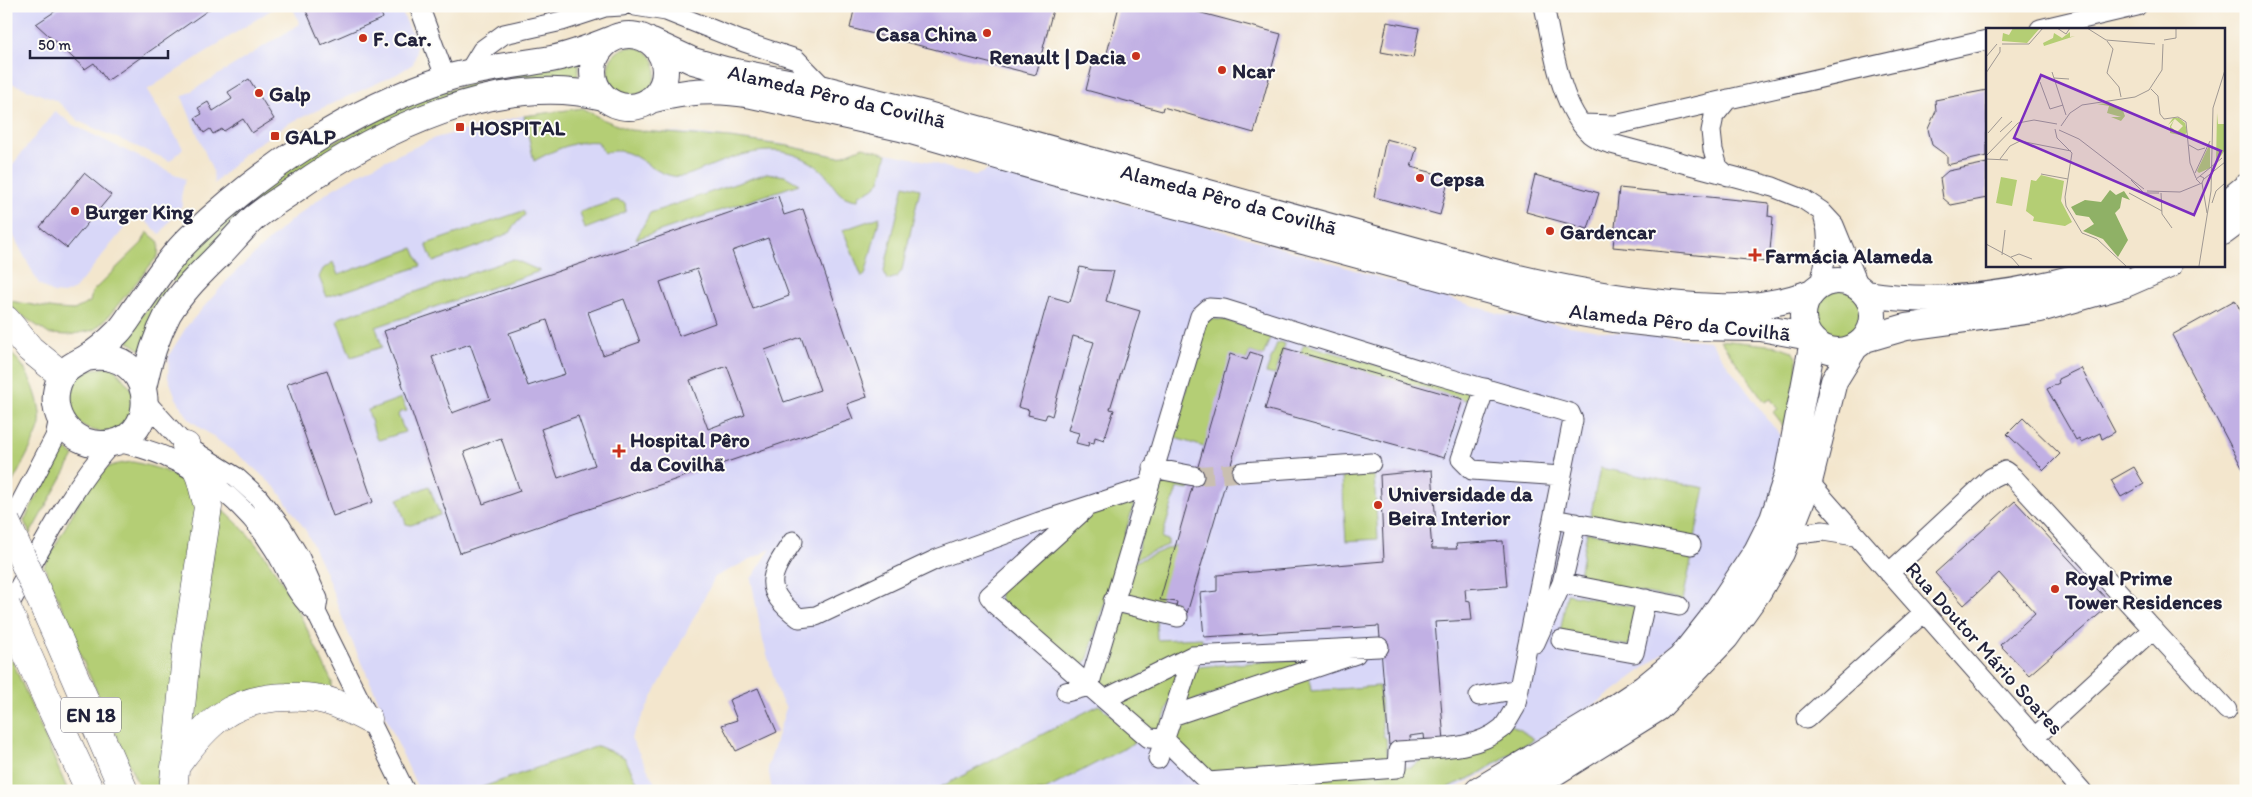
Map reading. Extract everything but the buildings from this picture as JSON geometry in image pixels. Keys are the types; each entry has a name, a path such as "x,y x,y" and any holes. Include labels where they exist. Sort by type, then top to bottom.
{"main road":[{"name":"Alameda Pêro da Covilhã","path":"62,375 120,330 158,276 189,239 217,213 274,167 312,142 373,108 457,76 580,52 624,35 641,36 693,62 825,89 924,114 1486,270 1558,288 1616,299 1710,308 1762,306 1816,289"},
{"path":"603,96 593,77 594,62 600,50 612,39"},
{"path":"650,100 659,92 665,77 663,57 652,42"},
{"name":"Alameda Pêro da Covilhã","path":"115,442 128,435 137,426 143,414 148,363 169,313 193,282 255,218 342,158 423,119 462,105 535,90 560,89 603,96 613,104 628,108 641,106 650,100 700,90 729,90 854,116 946,140 1062,175 1480,290 1554,308 1614,319 1684,327 1761,328 1811,339"},
{"path":"2224,205 2246,187"},
{"path":"2224,231 2246,215"},
{"path":"2113,266 2036,288 2001,294 1915,299 1863,290 1840,280 1829,281 1816,289 1805,302 1804,326 1811,339 1822,348 1833,351 1845,351 1860,343 1906,327 2040,309 2123,285 2167,266"},
{"path":"1525,791 1658,708 1726,637 1758,592 1789,535 1809,482 1834,381 1872,329 1873,305 1863,290"},
{"path":"6,320 30,349 62,375 56,393 56,406 59,418 66,429 75,438 87,443 100,445 115,442"},
{"path":"1478,791 1598,719 1643,688 1681,658 1711,620 1757,550 1773,519 1787,477 1811,339"},
{"path":"86,358 100,356 115,358 132,370 144,395"},
{"path":"174,779 187,646 208,507 200,477 186,446"},
{"name":"EN 18","path":"6,522 124,791"},
{"name":"EN 18","path":"6,608 90,791"},
{"path":"174,779 208,726 246,702 271,697 310,698 336,704 368,719"}],"street":[{"path":"419,6 457,76 482,50 504,34 562,21 605,7 622,6"},
{"path":"635,6 666,11 744,42 796,59 825,89"},
{"path":"1544,6 1559,73 1570,106 1581,124 1592,136 1608,143 1773,187 1803,199 1821,211 1834,225 1863,290"},
{"path":"2044,28 2138,6"},
{"path":"1581,124 1615,125 1986,40"},
{"path":"1728,99 1714,116 1711,131 1713,150 1718,167 1728,176"},
{"path":"1816,289 1828,245 1828,232 1821,211"},
{"path":"1089,506 989,596 997,606 1089,686 1105,699 1149,738 1164,739 1208,788 1397,768 1398,751 1466,745 1488,737 1504,727 1515,708 1573,420 1570,413 1224,309 1209,308 1200,316 1147,487 1089,686"},
{"path":"1485,388 1461,459 1472,470 1562,476"},
{"path":"144,395 186,446 236,477 258,497 280,525 300,558 318,598 316,612"},
{"path":"6,531 55,437 59,418"},
{"path":"115,442 169,458 200,477 248,512 275,550 306,605 316,612 405,791"},
{"name":"Alameda Pêro da Covilhã","path":"6,608 96,460 115,442"},
{"path":"1242,472 1371,463"},
{"path":"1153,468 1194,476"},
{"path":"1888,573 1991,478 2005,471 2013,477 2227,710"},
{"name":"Rua Doutor Mário Soares","path":"1809,482 1837,511 1855,536 2082,791"},
{"path":"792,541 775,567 772,586 783,605 799,618 816,616 937,558 1147,487"},
{"path":"1553,519 1691,545"},
{"path":"1522,670 1562,583 1576,524"},
{"path":"1789,535 1823,532 1855,536"},
{"path":"1562,583 1678,606"},
{"path":"1561,640 1634,653 1646,599"},
{"path":"1114,601 1178,617"},
{"path":"1806,719 1924,613"},
{"path":"2035,737 2153,629"},
{"path":"1105,699 1192,656 1379,647 1172,716"},
{"path":"1158,759 1192,656"},
{"path":"1066,692 1089,686"},
{"path":"1479,696 1519,689"}],"shaded area":[{"path":"6,6 277,6 147,90 183,148 170,161 80,122 57,101 6,81"},
{"path":"292,6 399,6 416,42 416,55 413,64 397,74 287,124 245,153 214,184 213,172 182,97 300,24"},
{"path":"576,110 631,130 703,134 782,144 839,156 861,148 927,161 974,176 994,168 1245,237 1504,315 1593,330 1710,341 1792,452 1762,530 1691,628 1655,660 1600,701 1483,774 1450,791 772,791 768,767 786,708 780,698 763,641 751,579 771,549 715,577 631,738 659,791 419,791 346,628 325,571 306,531 277,489 246,461 189,419 176,398 168,377 169,355 187,326 232,275 291,220 331,190 375,165 435,138 525,115"},
{"path":"55,111 73,125 185,179 181,197 183,204 160,234 143,219 131,220 75,289 64,294 53,293 39,284 6,222 6,173"}],"green space":[{"path":"632,47 641,49 649,54 654,62 656,71 654,80 649,88 641,93 632,95 623,93 615,88 610,80 608,71 610,62 615,54 623,49"},
{"path":"579,62 577,81 514,84 513,74"},
{"path":"501,76 502,85 420,110 179,286 170,279 220,224 305,156 423,97"},
{"path":"582,108 602,119 630,130 729,138 788,146 839,157 863,147 887,154 880,180 873,188 859,195 858,200 850,199 840,194 827,176 812,163 796,155 781,152 770,151 746,154 681,176 663,173 624,152 604,153 598,142 573,144 534,161 524,116"},
{"path":"767,173 785,176 799,184 636,239 650,213"},
{"path":"904,185 920,189 902,270 897,277 887,280 884,271"},
{"path":"616,200 625,203 626,211 585,229 580,212"},
{"path":"523,211 525,215 513,226 511,232 484,244 433,262 426,244"},
{"path":"880,217 865,275 862,277 843,230"},
{"path":"147,232 159,242 158,256 107,318 94,330 69,335 49,334 14,310 10,301 56,309 74,310 90,302 92,292 142,243"},
{"path":"413,248 421,266 327,297 319,277 323,269 333,262 338,275"},
{"path":"513,259 540,271 376,327 382,347 351,357 337,321 339,318"},
{"path":"163,287 173,292 141,350 124,339"},
{"path":"1840,290 1849,292 1857,297 1862,305 1864,314 1862,323 1857,331 1849,336 1840,338 1831,336 1823,331 1818,323 1816,314 1818,305 1823,297 1831,292"},
{"path":"1213,319 1225,320 1271,336 1263,356 1250,352 1204,447 1172,437 1206,321"},
{"path":"1720,340 1778,346 1792,351 1797,359 1795,441 1773,413 1778,410 1771,399 1765,402"},
{"path":"1277,343 1285,344 1275,375 1266,373"},
{"path":"1304,344 1470,392 1469,401 1300,353"},
{"path":"6,349 26,371 36,393 40,417 40,424 35,437 10,487 6,479"},
{"path":"113,367 134,392 130,415 123,425 114,430 104,432 83,426 70,408 70,388 83,370"},
{"path":"401,398 407,411 400,412 398,415 405,432 379,440 376,438 368,410"},
{"path":"61,448 66,449 74,456 30,534 24,521"},
{"path":"133,462 171,474 185,482 193,494 197,506 163,791 141,791 70,632 72,630 44,566 80,502 96,478 110,467"},
{"path":"1600,468 1705,488 1695,538 1590,518"},
{"path":"1374,474 1378,539 1346,541 1342,477"},
{"path":"1159,476 1191,482 1189,490 1177,488 1162,538 1168,540 1168,545 1135,559"},
{"path":"429,486 440,515 411,525 406,524 398,499"},
{"path":"1132,499 1134,504 1088,658 1084,664 1077,668 1001,605 999,590 1091,511"},
{"path":"219,507 256,544 271,565 298,611 332,682 332,687 328,690 190,732 192,694 204,629"},
{"path":"1587,532 1693,552 1683,600 1578,580"},
{"path":"1176,545 1177,602 1175,611 1124,598 1132,563"},
{"path":"1567,594 1637,607 1629,646 1560,633"},
{"path":"1120,610 1156,616 1157,640 1202,638 1202,647 1104,693 1099,683"},
{"path":"6,646 68,791 6,791"},
{"path":"1326,657 1183,704 1196,667"},
{"path":"1182,663 1161,728 1156,731 1149,732 1108,700"},
{"path":"1309,675 1311,691 1379,686 1383,736 1386,738 1388,766 1214,779 1173,740 1178,720"},
{"path":"1099,705 1140,740 1043,791 933,791"},
{"path":"1512,725 1534,739 1475,776 1439,791 1258,791 1257,779 1411,767 1432,753"},
{"path":"598,746 624,757 642,791 472,791"}],"tunnel":[{"path":"1194,476 1242,472"}],"place":[{"name":"Casa China","path":"987,33"},
{"name":"F. Car.","path":"363,38"},
{"name":"Renault | Dacia","path":"1136,56"},
{"name":"Ncar","path":"1222,70"},
{"name":"Galp","path":"259,93"},
{"name":"HOSPITAL","path":"460,127"},
{"name":"GALP","path":"275,136"},
{"name":"Cepsa","path":"1420,178"},
{"name":"Burger King","path":"75,211"},
{"name":"Gardencar","path":"1550,231"},
{"name":"Farmácia Alameda","path":"1755,255"},
{"name":"Hospital Pêro da Covilhã","path":"619,451"},
{"name":"Universidade da Beira Interior","path":"1378,505"},
{"name":"Royal Prime Tower Residences","path":"2055,589"}]}
